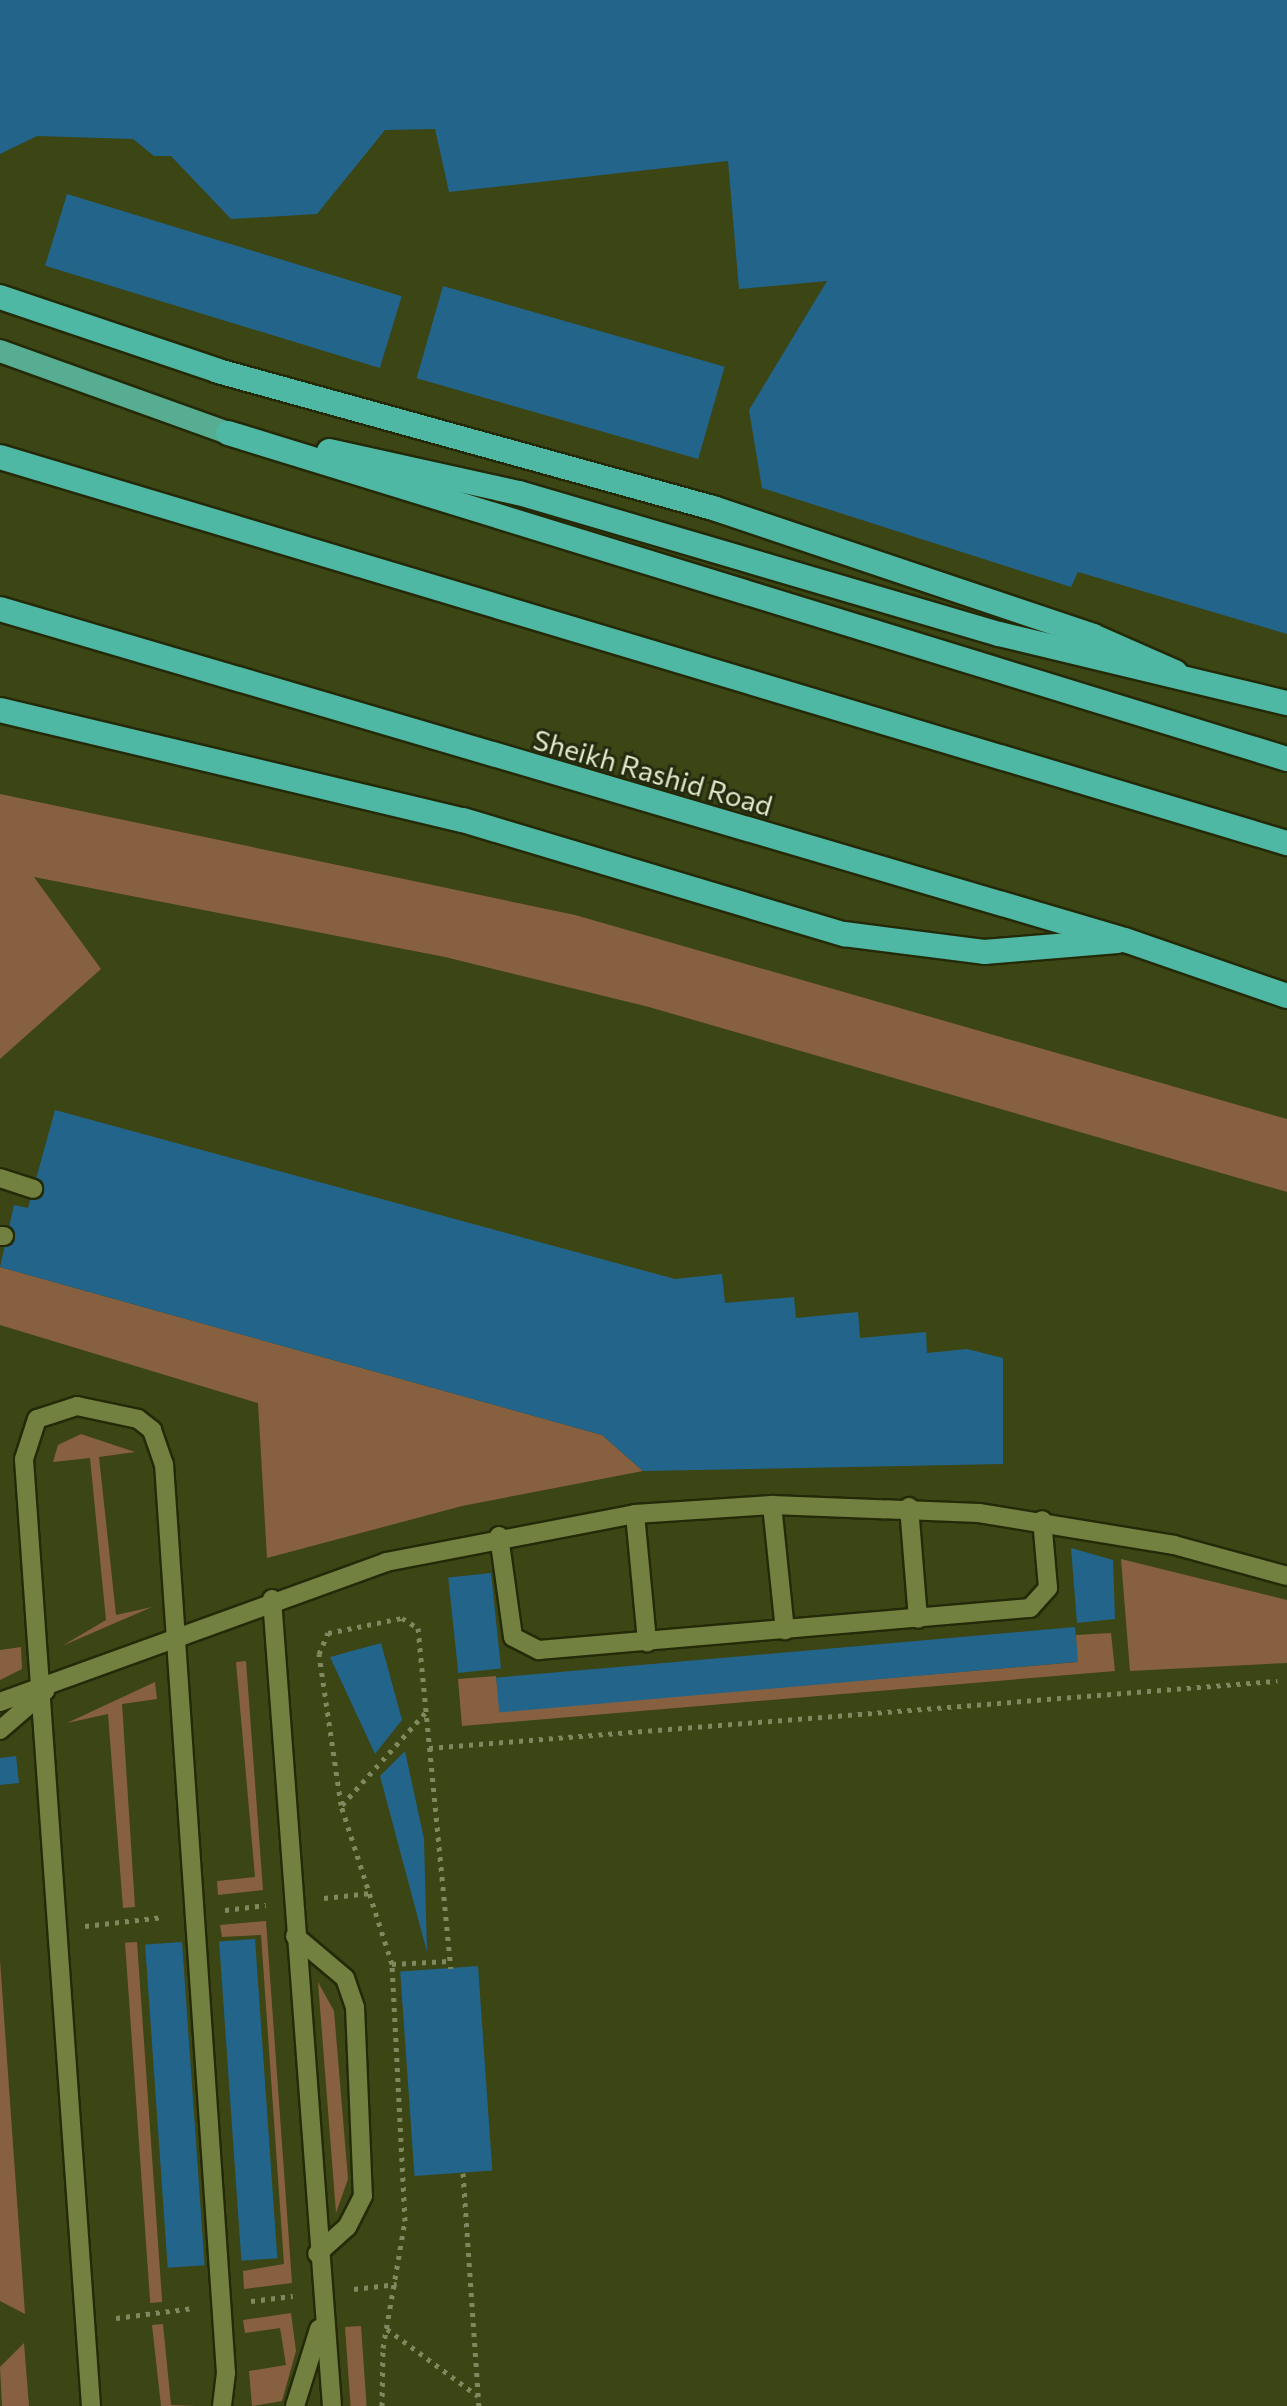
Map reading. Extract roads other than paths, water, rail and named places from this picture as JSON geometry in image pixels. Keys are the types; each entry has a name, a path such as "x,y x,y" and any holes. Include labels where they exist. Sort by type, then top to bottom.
{"highway":[{"path":"0,297 218,371 713,508 1093,636 1175,672"},
{"path":"0,351 228,433 1287,759"},
{"path":"228,433 519,493 999,634 1175,672 1287,703"},
{"path":"0,457 1287,843"},
{"name":"Sheikh Rashid Road","path":"0,609 1125,940 1287,996"},
{"path":"0,710 463,820 844,934 984,952 1125,940"},
{"path":"0,724 38,720"}],"lane":[{"path":"0,1178 33,1189"},
{"path":"91,2406 45,1691 24,1459 26,1437 55,1408 138,1419 161,1446 176,1637 222,2406"},
{"path":"772,1505 785,1630"},
{"path":"0,1702 45,1691 272,1599 499,1536 635,1514 772,1505 909,1507 1042,1520 1287,1576"},
{"path":"909,1507 918,1619"},
{"path":"635,1514 647,1642"},
{"path":"499,1536 510,1628 519,1645 647,1642 918,1619 1039,1605 1048,1588 1042,1520"},
{"path":"272,1599 317,2254 332,2406"},
{"path":"0,1730 45,1691"},
{"path":"295,1936 345,1978 355,2007 363,2196 347,2227 317,2254"},
{"path":"295,2406 322,2318"}]}
